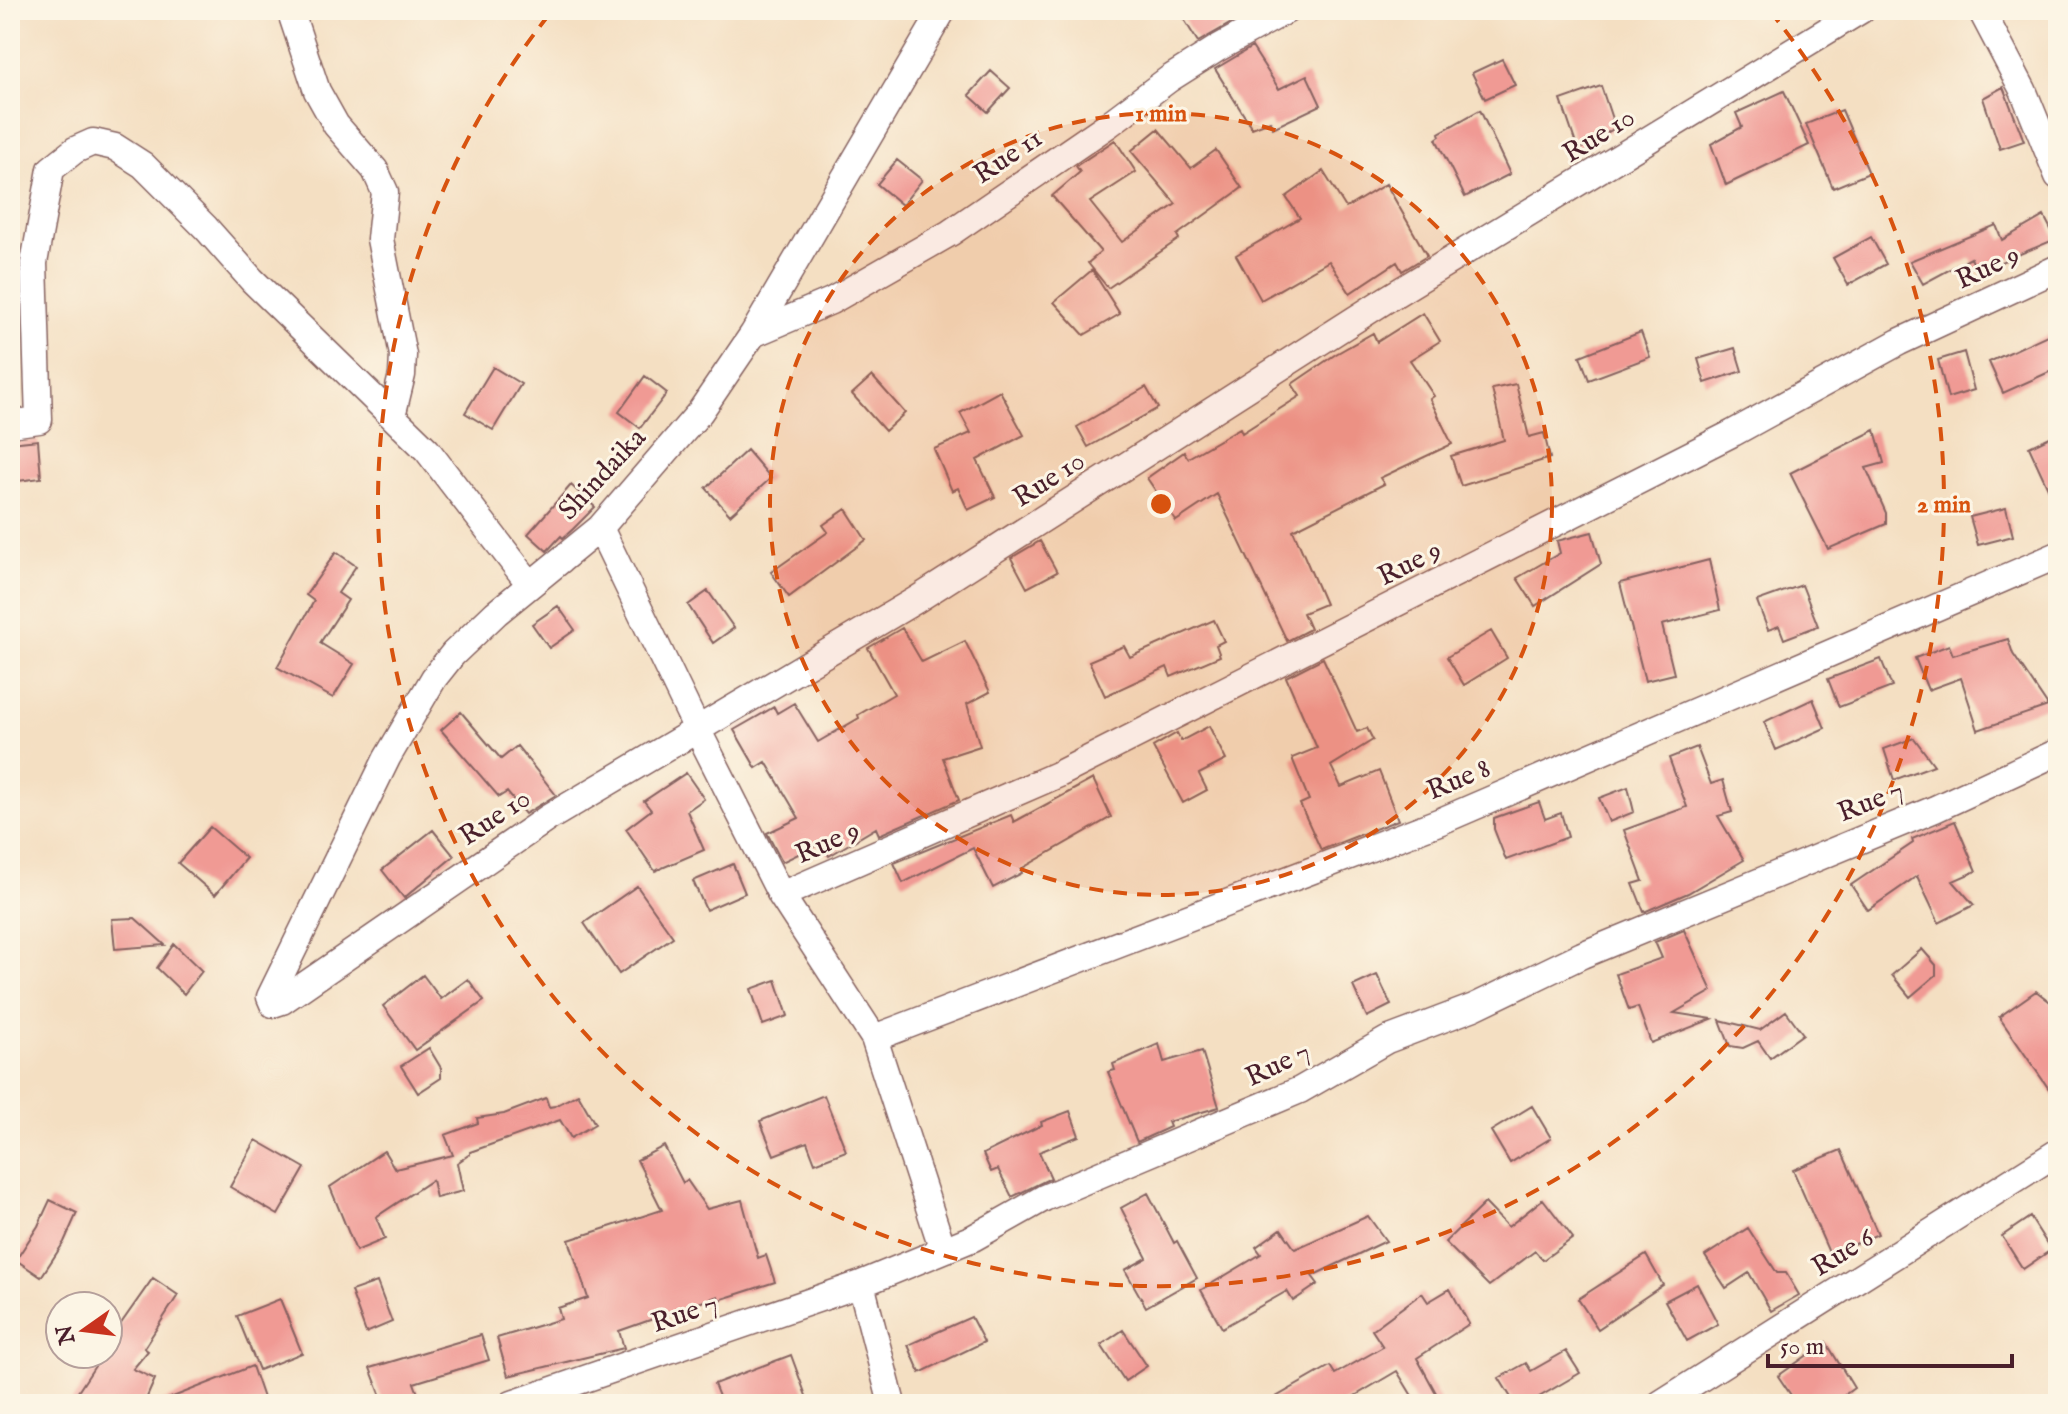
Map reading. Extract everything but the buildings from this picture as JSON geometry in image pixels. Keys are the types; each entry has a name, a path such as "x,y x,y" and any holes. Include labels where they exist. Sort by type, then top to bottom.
{"street":[{"path":"290,10 317,91 336,125 375,170 385,192 380,239 403,355 402,375 392,416"},
{"name":"Shindaika","path":"273,1004 270,997 387,758 434,678 473,634 529,583 600,528 700,412 753,334 943,10"},
{"name":"Rue 11","path":"753,334 831,301 937,241 1109,124 1169,79 1287,10"},
{"name":"Rue 10","path":"273,1004 282,1001 548,818 916,600 1387,299 1861,10"},
{"path":"1981,10 2023,90 2058,176"},
{"path":"10,424 39,420 34,263 51,169 75,150 93,142 115,147 143,165 252,280 427,450 529,583"},
{"name":"Rue 9","path":"781,895 1059,774 1733,433 1899,342 2058,268"},
{"path":"600,528 781,895 874,1038 943,1250"},
{"name":"Rue 8","path":"874,1038 1441,821 2058,555"},
{"name":"Rue 7","path":"512,1404 861,1284 973,1238 1044,1198 1283,1098 1387,1040 1474,1007 1582,955 1935,809 2058,752"},
{"name":"Rue 6","path":"1660,1404 2058,1152"},
{"path":"861,1284 892,1404"}]}
